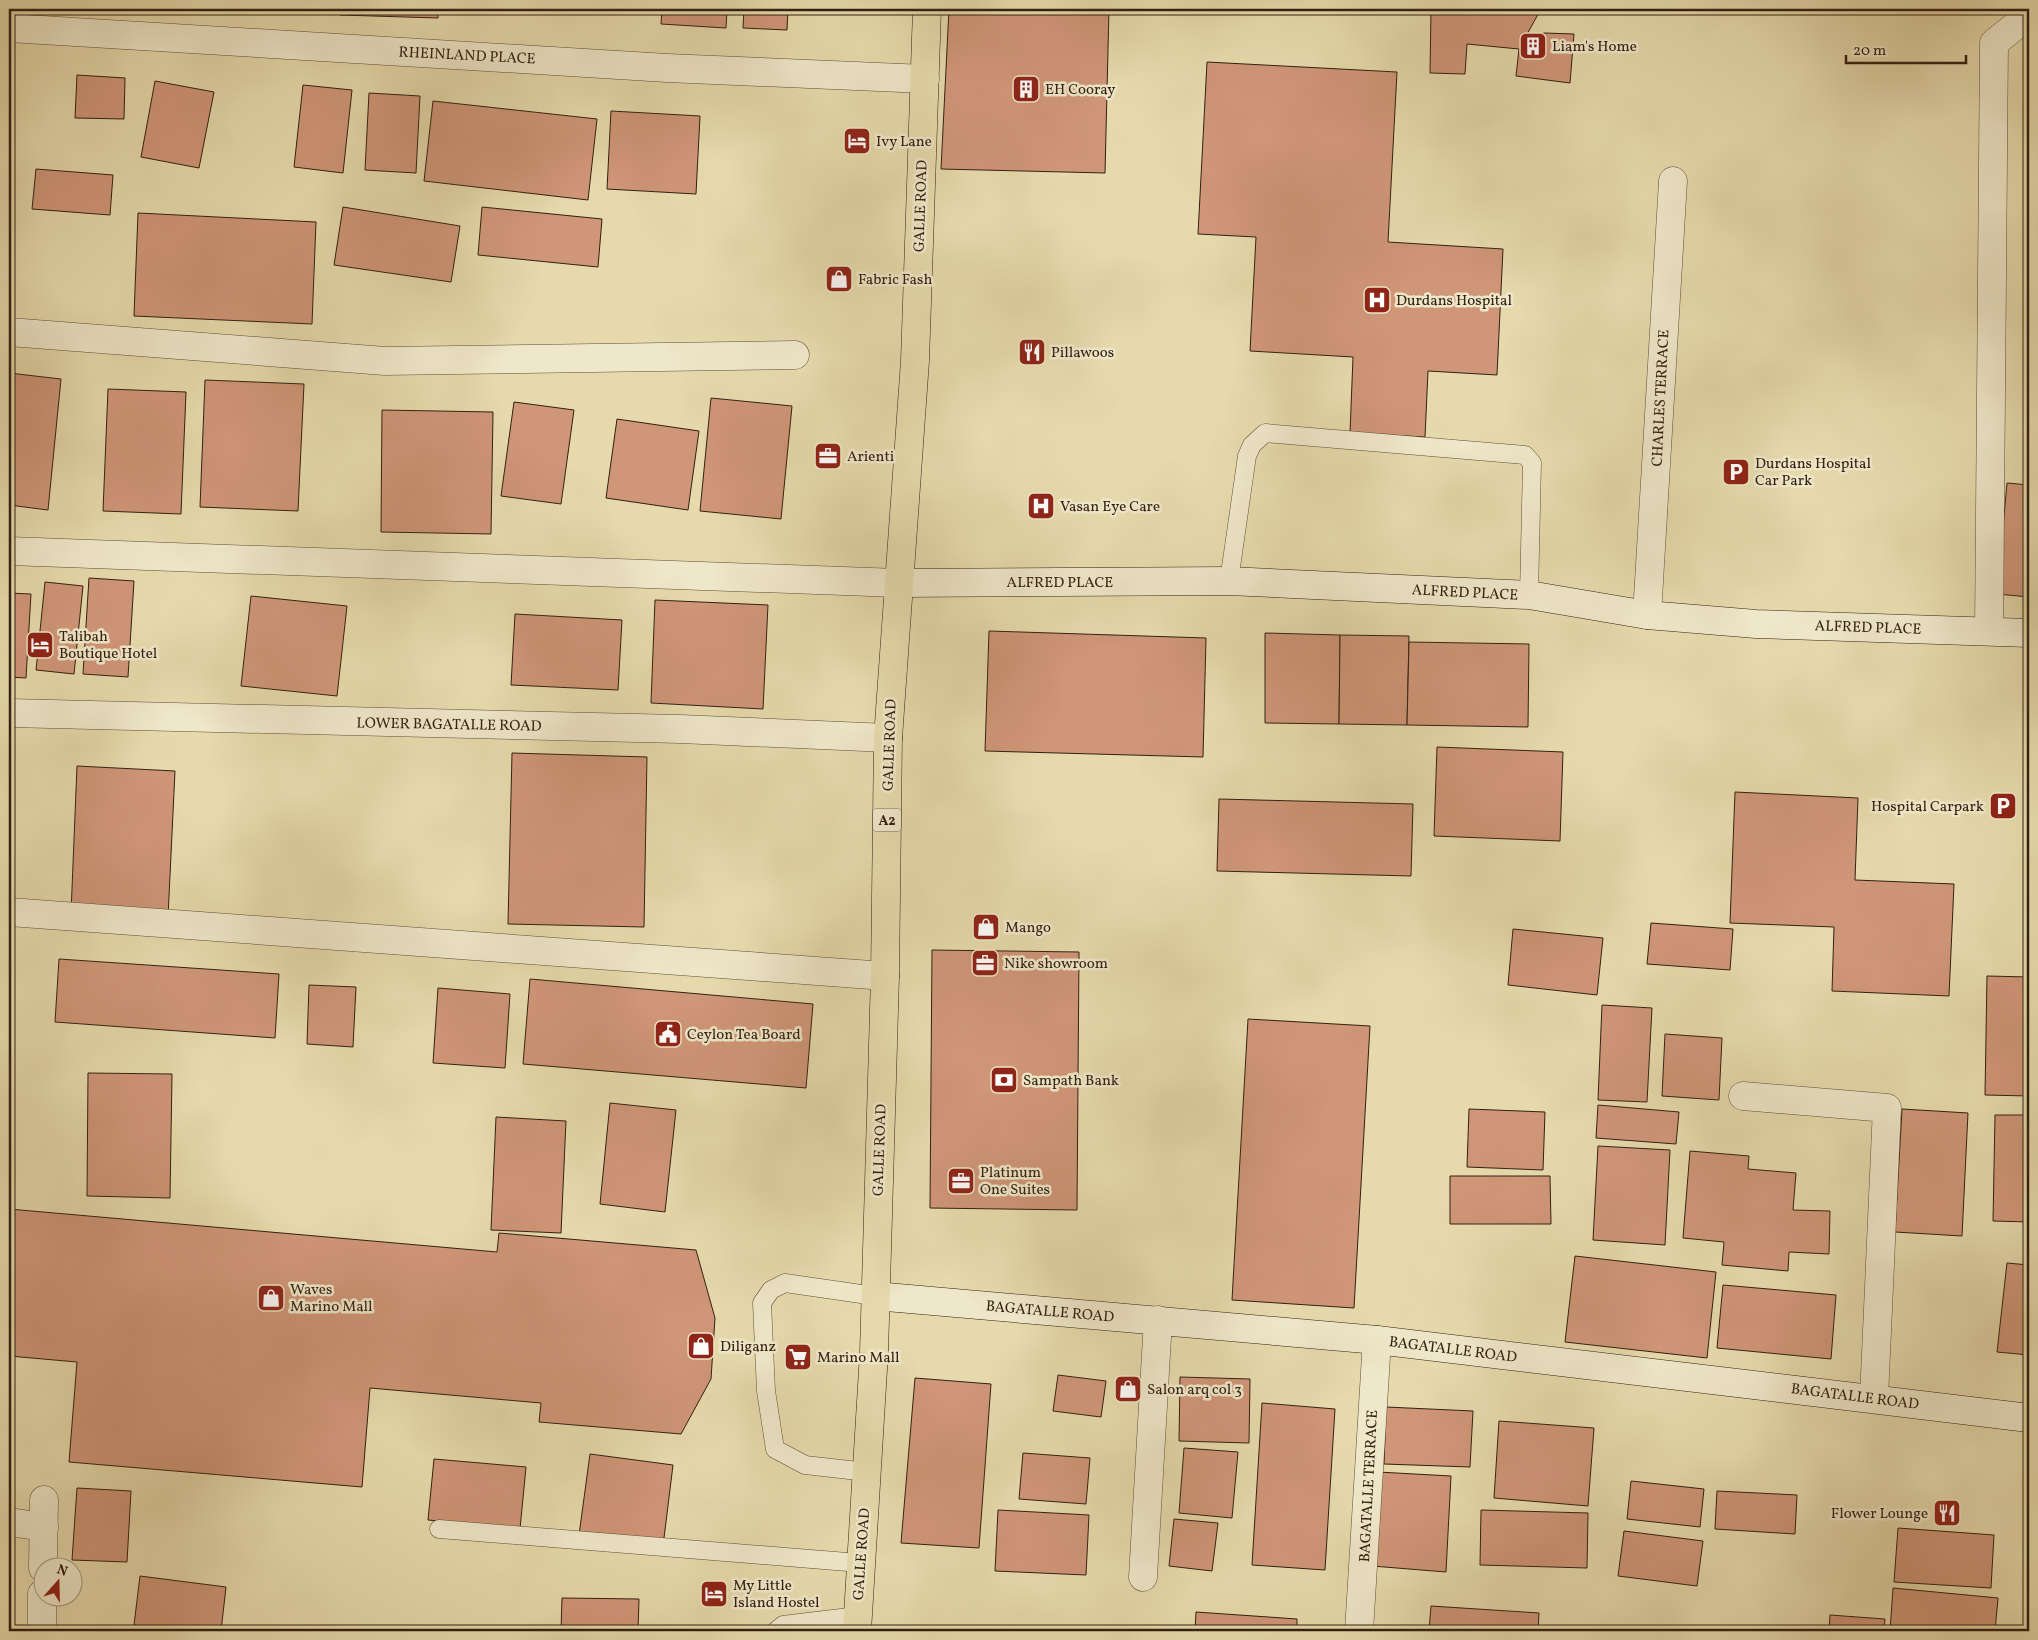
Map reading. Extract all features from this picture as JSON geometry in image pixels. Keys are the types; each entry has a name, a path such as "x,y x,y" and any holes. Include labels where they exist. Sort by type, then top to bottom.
{"highway":[{"name":"GALLE ROAD","path":"857,1623 874,1353 885,976 888,738 914,361 928,9"}],"street":[{"path":"1989,631 1994,43 2019,23 2029,22"},
{"name":"RHEINLAND PLACE","path":"9,28 667,68 925,79"},
{"name":"CHARLES TERRACE","path":"1647,615 1673,181"},
{"path":"9,332 385,361 795,355"},
{"name":"ALFRED PLACE","path":"9,551 898,583 1229,581 1529,595 1647,615 1756,624 2029,633"},
{"name":"LOWER BAGATALLE ROAD","path":"9,713 680,729 888,738"},
{"path":"9,912 885,976"},
{"path":"1743,1096 1887,1108 1874,1398"},
{"name":"BAGATALLE ROAD","path":"875,1296 1376,1340 2029,1418"},
{"path":"1143,1577 1158,1320"},
{"name":"BAGATALLE TERRACE","path":"1359,1631 1376,1340"},
{"path":"43,1558 44,1500"},
{"path":"9,1522 44,1527"},
{"path":"42,1608 42,1631"}],"lane":[{"path":"1229,581 1247,456 1252,445 1265,433 1526,455 1532,463 1529,595"},
{"path":"867,1472 805,1466 775,1449 766,1391 762,1303 771,1290 785,1283 875,1296"},
{"path":"439,1529 860,1563"},
{"path":"776,1631 783,1625 857,1623"}],"building":[{"path":"340,9 438,9 438,18 340,15"},
{"path":"662,9 727,9 726,28 661,24"},
{"path":"744,9 788,9 787,30 743,28"},
{"name":"EH Cooray","path":"949,9 1109,9 1105,173 941,169"},
{"name":"Liam's Home","path":"1431,9 1541,9 1526,36 1545,33 1574,34 1570,83 1516,76 1519,49 1467,44 1465,74 1430,73"},
{"name":"Durdans Hospital","path":"1207,62 1397,72 1388,242 1503,249 1497,375 1428,371 1425,437 1350,433 1353,357 1250,351 1256,237 1198,234"},
{"path":"77,75 125,78 124,119 75,118"},
{"path":"155,81 214,92 199,168 141,157"},
{"path":"303,85 352,90 343,173 294,167"},
{"path":"369,93 420,96 416,173 365,170"},
{"path":"433,101 597,119 588,200 424,181"},
{"path":"611,111 700,116 696,194 607,189"},
{"path":"36,169 113,175 110,215 32,209"},
{"path":"343,207 460,226 451,282 334,265"},
{"path":"482,207 602,219 598,267 478,255"},
{"path":"138,213 316,222 312,324 134,316"},
{"path":"9,373 61,379 48,510 9,505"},
{"path":"205,380 304,384 298,511 200,507"},
{"path":"108,389 186,392 181,514 103,511"},
{"path":"711,398 792,406 781,519 700,511"},
{"path":"514,402 574,410 561,504 501,496"},
{"path":"382,410 493,412 491,534 381,532"},
{"path":"617,419 699,431 688,510 606,498"},
{"path":"2007,483 2029,485 2029,597 1997,594"},
{"path":"89,578 134,581 128,677 83,674"},
{"path":"45,582 83,586 74,674 36,670"},
{"path":"9,593 31,594 26,678 9,677"},
{"path":"251,596 347,606 337,696 241,686"},
{"path":"655,600 768,605 763,709 651,703"},
{"path":"515,614 622,620 618,690 511,685"},
{"path":"989,631 1206,638 1203,757 985,751"},
{"path":"1265,633 1340,635 1339,724 1265,723"},
{"path":"1340,635 1409,636 1407,725 1339,724"},
{"path":"1409,642 1529,644 1528,727 1407,725"},
{"path":"1437,747 1563,752 1560,841 1434,836"},
{"path":"512,753 647,757 644,927 508,924"},
{"path":"77,766 175,771 168,917 71,913"},
{"path":"1735,792 1858,798 1855,880 1954,884 1949,996 1832,991 1834,927 1730,923"},
{"path":"1219,799 1413,804 1411,876 1217,871"},
{"path":"1651,923 1733,929 1730,970 1647,964"},
{"path":"1513,929 1603,938 1597,995 1508,985"},
{"name":"Sampath Bank","path":"932,950 1079,952 1077,1210 930,1208"},
{"path":"59,959 279,974 275,1038 55,1022"},
{"path":"1987,976 2029,977 2029,1096 1985,1095"},
{"name":"Ceylon Tea Board","path":"530,979 813,1004 806,1088 523,1064"},
{"path":"309,985 356,987 353,1047 307,1044"},
{"path":"438,988 510,994 505,1068 433,1063"},
{"path":"1602,1005 1652,1008 1647,1102 1598,1100"},
{"path":"1248,1019 1370,1026 1354,1308 1232,1300"},
{"path":"1665,1034 1722,1038 1719,1100 1662,1096"},
{"path":"88,1073 172,1074 170,1198 87,1196"},
{"path":"610,1103 676,1110 665,1212 600,1204"},
{"path":"1598,1105 1679,1112 1676,1144 1596,1138"},
{"path":"1469,1109 1545,1112 1543,1170 1467,1167"},
{"path":"1902,1109 1968,1113 1962,1236 1895,1232"},
{"path":"1995,1115 2029,1115 2029,1222 1993,1221"},
{"path":"496,1117 566,1121 561,1233 491,1230"},
{"path":"1598,1146 1670,1150 1665,1245 1593,1240"},
{"path":"1690,1151 1749,1156 1748,1169 1796,1173 1793,1210 1830,1211 1829,1254 1789,1252 1788,1271 1722,1265 1724,1242 1683,1238"},
{"path":"1450,1176 1550,1176 1551,1224 1450,1224"},
{"path":"9,1209 497,1252 499,1233 696,1250 715,1318 711,1379 681,1434 539,1422 541,1403 370,1388 362,1487 69,1462 77,1362 9,1356"},
{"path":"1575,1256 1716,1272 1707,1358 1565,1342"},
{"path":"2007,1263 2029,1265 2029,1355 1997,1352"},
{"path":"1723,1285 1836,1295 1831,1359 1717,1348"},
{"path":"1058,1375 1106,1381 1101,1417 1053,1411"},
{"path":"1180,1377 1250,1379 1249,1443 1179,1441"},
{"path":"915,1378 991,1384 979,1548 901,1543"},
{"path":"1262,1403 1335,1409 1325,1570 1252,1565"},
{"path":"1386,1407 1473,1411 1470,1467 1384,1464"},
{"path":"1499,1421 1594,1428 1588,1506 1494,1498"},
{"path":"1184,1448 1238,1452 1232,1518 1179,1513"},
{"path":"1023,1453 1090,1458 1086,1504 1019,1499"},
{"path":"590,1454 673,1465 663,1546 579,1535"},
{"path":"434,1459 526,1467 520,1529 428,1520"},
{"path":"1378,1472 1451,1476 1446,1572 1372,1566"},
{"path":"1631,1481 1704,1489 1700,1527 1627,1519"},
{"path":"77,1488 131,1491 127,1562 82,1560 82,1558 72,1558"},
{"path":"1717,1491 1797,1495 1795,1534 1715,1529"},
{"path":"998,1510 1089,1515 1086,1575 995,1571"},
{"path":"1481,1510 1588,1513 1587,1568 1480,1565"},
{"path":"1174,1519 1218,1523 1212,1571 1169,1566"},
{"path":"1898,1528 1994,1535 1991,1588 1894,1582"},
{"path":"1624,1531 1703,1541 1697,1586 1618,1576"},
{"path":"140,1576 226,1587 221,1631 184,1631 134,1625"},
{"path":"1893,1588 1998,1598 1995,1631 1890,1631"},
{"path":"562,1598 639,1599 638,1631 561,1631"},
{"path":"1431,1606 1539,1613 1538,1631 1429,1631"},
{"path":"1196,1612 1297,1619 1297,1631 1195,1631"},
{"path":"1830,1615 1885,1619 1884,1631 1829,1631"},
{"path":"932,1629 994,1631 932,1631"}],"place":[{"name":"Liam's Home","path":"1533,46"},
{"name":"EH Cooray","path":"1026,89"},
{"name":"Ivy Lane","path":"857,141"},
{"name":"Fabric Fash","path":"839,279"},
{"name":"Durdans Hospital","path":"1377,300"},
{"name":"Pillawoos","path":"1032,352"},
{"name":"Arienti","path":"828,456"},
{"name":"Durdans Hospital Car Park","path":"1736,472"},
{"name":"Vasan Eye Care","path":"1041,506"},
{"name":"Talibah Boutique Hotel","path":"40,645"},
{"name":"Hospital Carpark","path":"2003,806"},
{"name":"Mango","path":"986,927"},
{"name":"Nike showroom","path":"985,963"},
{"name":"Ceylon Tea Board","path":"668,1034"},
{"name":"Sampath Bank","path":"1004,1080"},
{"name":"Platinum One Suites","path":"961,1181"},
{"name":"Waves Marino Mall","path":"271,1298"},
{"name":"Diliganz","path":"701,1346"},
{"name":"Marino Mall","path":"798,1357"},
{"name":"Salon arq col 3","path":"1128,1389"},
{"name":"Flower Lounge","path":"1947,1513"},
{"name":"My Little Island Hostel","path":"714,1594"}]}
